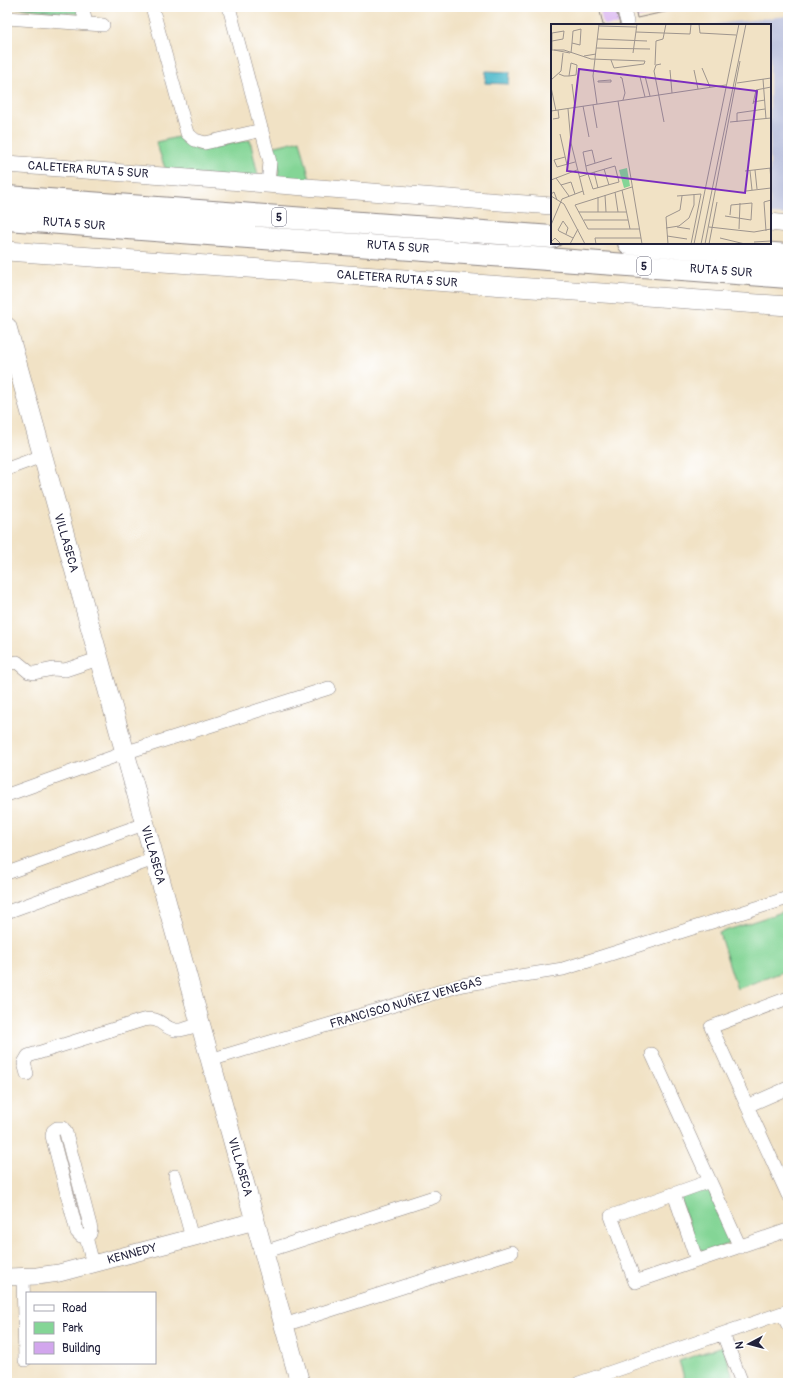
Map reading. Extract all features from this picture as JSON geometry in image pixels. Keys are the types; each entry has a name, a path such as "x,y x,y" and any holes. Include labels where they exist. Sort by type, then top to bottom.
{"highway":[{"name":"RUTA 5 SUR","path":"7,197 551,237"},
{"name":"RUTA 5 SUR","path":"7,219 788,277"},
{"name":"RUTA 5 SUR","path":"642,244 788,255"}],"main road":[{"name":"CALETERA RUTA 5 SUR","path":"7,251 788,306"},
{"name":"VILLASECA","path":"7,327 12,373 41,453 300,1383"}],"street":[{"path":"82,7 86,23"},
{"path":"152,7 187,134 195,140 205,142 262,130"},
{"path":"229,7 270,162 268,184"},
{"path":"623,7 627,22"},
{"path":"7,18 103,25"},
{"name":"CALETERA RUTA 5 SUR","path":"7,164 551,206"},
{"path":"771,222 788,224"},
{"path":"7,461 41,453"},
{"path":"7,469 41,453"},
{"path":"7,664 18,662 29,672 34,673 53,669 65,670 98,658"},
{"path":"7,795 124,753 329,688"},
{"path":"7,873 144,824"},
{"path":"7,912 154,859"},
{"name":"FRANCISCO NUÑEZ VENEGAS","path":"210,1060 462,985 563,968 788,898"},
{"path":"788,998 711,1027 747,1106 785,1181 788,1195"},
{"path":"27,1074 24,1063 28,1056 143,1020 158,1020 170,1028 178,1030 200,1024"},
{"path":"652,1054 740,1247"},
{"path":"747,1106 788,1088"},
{"path":"57,1128 63,1128 66,1132 78,1177 91,1229 90,1234 86,1237 81,1236 77,1232 52,1136 53,1131 57,1128"},
{"path":"175,1176 192,1238"},
{"path":"64,1181 78,1177"},
{"path":"710,1181 611,1216 635,1282 788,1230"},
{"path":"674,1194 697,1261"},
{"path":"264,1252 434,1198"},
{"name":"KENNEDY","path":"15,1277 54,1274 255,1221"},
{"path":"86,1237 93,1264"},
{"path":"284,1325 512,1252"},
{"path":"15,1277 25,1360"},
{"path":"578,1383 785,1312 788,1325"},
{"path":"722,1334 742,1383"}],"shaded area":[{"path":"788,16 788,215 771,214 771,24 716,24"}],"green space":[{"path":"7,7 78,7 80,14"},
{"path":"178,137 197,150 250,140 259,180 166,171 156,142"},
{"path":"300,140 311,184 277,181 279,168 272,147"},
{"path":"788,910 788,970 737,989 719,933"},
{"path":"705,1188 709,1190 731,1238 729,1244 705,1252 698,1248 680,1200 682,1196"},
{"path":"723,1346 735,1383 686,1383 679,1361"}],"water":[{"path":"486,71 510,72 509,84 485,83"}],"building":[{"path":"599,7 615,7 620,24 603,24"},
{"path":"635,7 668,7 669,11 637,18"}]}
